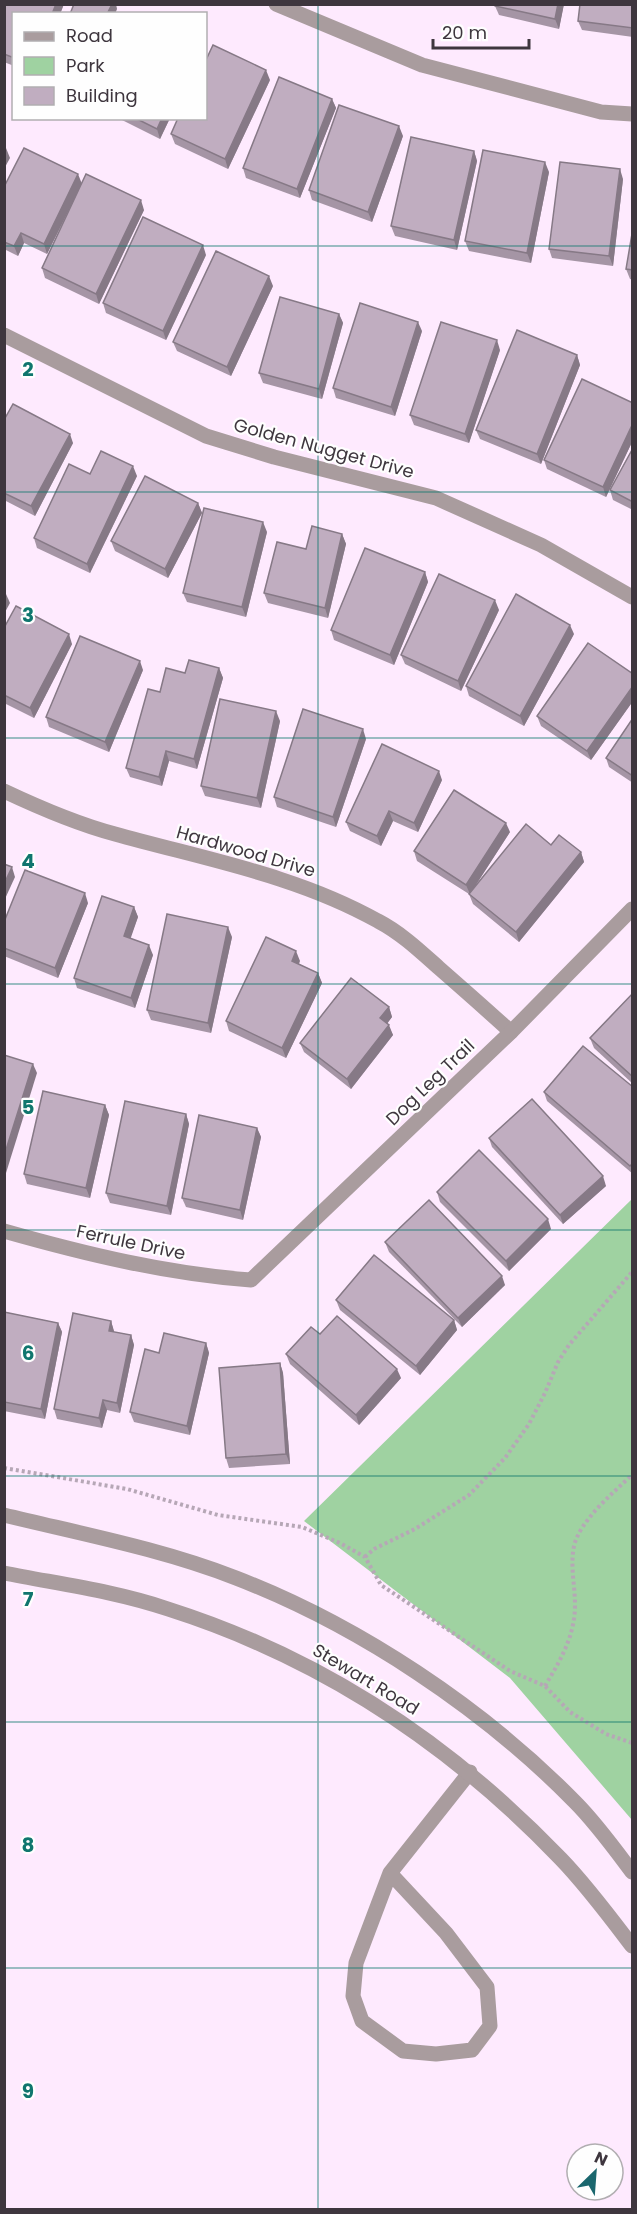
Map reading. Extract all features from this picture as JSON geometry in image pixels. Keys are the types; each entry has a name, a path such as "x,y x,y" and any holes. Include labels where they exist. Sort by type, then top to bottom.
{"street":[{"path":"276,4 422,65 601,112 633,114"},
{"name":"Golden Nugget Drive","path":"4,335 206,436 274,457 436,498 541,545 633,597"},
{"name":"Hardwood Drive","path":"4,791 61,816 112,834 259,872 344,903 380,921 411,943 511,1032"},
{"name":"Dog Leg Trail","path":"251,1280 511,1032 633,909"},
{"name":"Ferrule Drive","path":"4,1231 53,1245 170,1271 212,1278 251,1280"},
{"name":"Stewart Road","path":"4,1515 167,1556 236,1578 300,1605 355,1634 405,1664 465,1707 532,1761 575,1802 633,1872"},
{"name":"Stewart Road","path":"4,1573 130,1597 212,1623 265,1645 366,1699 434,1744 470,1772 512,1810 562,1860 633,1946"},
{"path":"390,1873 446,1933 487,1987 490,2026 472,2050 436,2054 403,2051 362,2021 353,1996 356,1963 390,1873 470,1772"}],"path":[{"path":"365,1557 374,1549 415,1529 469,1495 505,1458 529,1424 564,1353 633,1272"},
{"path":"4,1468 127,1489 218,1515 302,1527 340,1543 365,1557 381,1585 510,1671 544,1686 570,1712 606,1734 633,1743"},
{"path":"544,1686 558,1664 572,1634 575,1605 571,1574 575,1544 590,1517 633,1475"}],"green space":[{"path":"632,1199 632,1820 510,1678 304,1521"}],"building":[{"path":"4,4 56,4 53,12 12,12 12,57 4,54"},
{"path":"74,4 112,4 108,12 71,12"},
{"path":"495,4 558,4 555,19 495,6"},
{"path":"580,4 633,4 633,28 578,21"},
{"path":"213,45 266,70 225,159 171,134 177,120 207,120 207,58"},
{"path":"279,77 332,99 297,189 243,168"},
{"path":"339,105 399,126 368,212 309,190"},
{"path":"139,120 161,120 157,129"},
{"path":"411,137 474,151 454,240 391,226"},
{"path":"24,148 78,174 44,244 21,233 14,246 4,242 4,187"},
{"path":"483,150 545,162 527,253 465,241"},
{"path":"560,162 620,169 609,256 549,249"},
{"path":"86,174 141,200 96,294 42,268"},
{"path":"143,217 203,245 163,331 103,303"},
{"path":"633,228 633,270 626,269"},
{"path":"216,251 269,276 227,367 173,342"},
{"path":"280,297 339,314 319,389 259,373"},
{"path":"360,303 418,322 391,407 333,388"},
{"path":"441,322 497,340 465,434 410,415"},
{"path":"517,330 577,355 537,454 476,430"},
{"path":"582,379 633,403 633,423 603,487 544,460"},
{"path":"13,404 70,434 31,506 4,493 4,420"},
{"path":"633,448 633,502 610,490"},
{"path":"101,451 133,466 87,564 34,538 69,464 90,474"},
{"path":"145,476 198,503 165,569 111,541"},
{"path":"204,508 263,522 242,607 183,593"},
{"path":"312,526 342,534 325,608 264,593 277,542 306,549"},
{"path":"365,548 425,572 390,655 331,630"},
{"path":"439,574 495,600 458,681 401,655"},
{"path":"516,594 570,625 520,716 466,686"},
{"path":"16,606 69,634 30,708 4,695 4,628"},
{"path":"80,636 140,661 105,742 46,717"},
{"path":"588,643 633,674 633,686 587,751 537,716"},
{"path":"189,660 219,668 194,759 166,751 159,777 126,768 148,689 160,692 166,668 185,673"},
{"path":"220,699 276,711 257,798 201,786"},
{"path":"303,709 363,729 333,817 274,797"},
{"path":"633,718 633,776 606,758"},
{"path":"382,744 439,771 414,823 389,811 377,836 346,822"},
{"path":"454,790 506,823 466,885 414,851"},
{"path":"526,824 551,845 559,835 581,852 516,932 469,894"},
{"path":"4,864 12,867 4,884"},
{"path":"25,870 85,893 55,968 4,948 4,922"},
{"path":"102,896 134,907 124,936 149,945 131,998 74,978"},
{"path":"167,914 228,927 208,1023 147,1010"},
{"path":"266,937 296,951 292,961 318,973 282,1048 226,1021"},
{"path":"351,978 389,1007 380,1018 389,1025 347,1079 300,1043"},
{"path":"633,993 633,1077 590,1038"},
{"path":"583,1046 633,1087 633,1163 630,1166 544,1092"},
{"path":"4,1055 33,1064 4,1156"},
{"path":"43,1091 105,1105 86,1188 24,1174"},
{"path":"532,1099 603,1176 560,1215 489,1138"},
{"path":"125,1101 186,1114 167,1206 106,1193"},
{"path":"199,1115 257,1128 240,1210 182,1198"},
{"path":"479,1150 548,1219 506,1261 437,1192"},
{"path":"429,1200 502,1276 458,1318 385,1242"},
{"path":"374,1255 454,1320 416,1366 336,1300"},
{"path":"4,1312 58,1323 41,1409 4,1402"},
{"path":"73,1313 111,1321 109,1331 131,1335 117,1403 103,1400 99,1418 54,1409"},
{"path":"337,1316 397,1369 356,1415 286,1354 311,1327 320,1334"},
{"path":"164,1333 206,1343 187,1426 130,1412 145,1349 159,1353"},
{"path":"280,1363 286,1454 226,1458 219,1368"}]}
